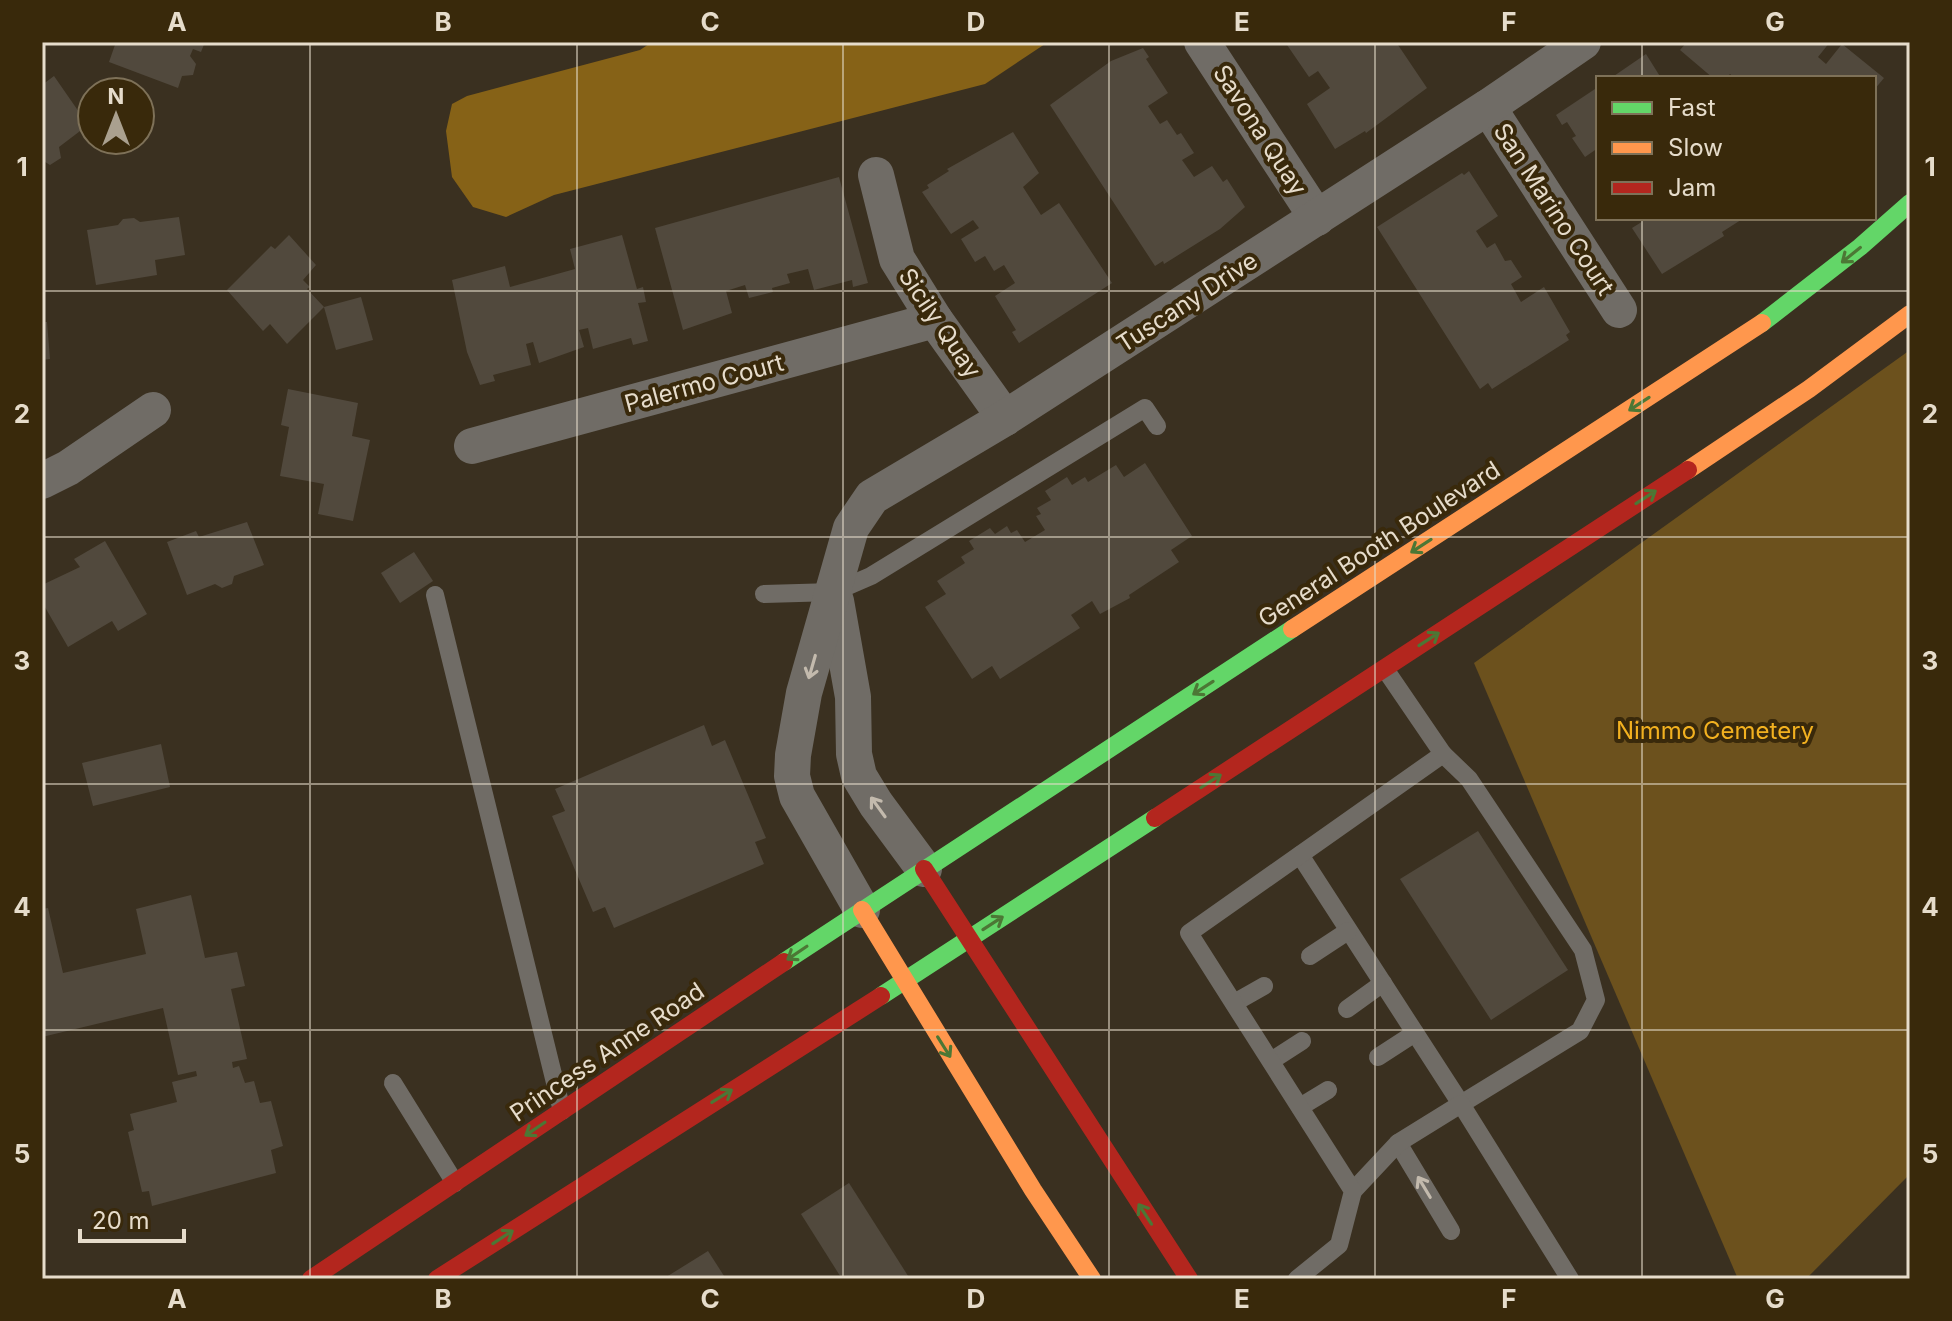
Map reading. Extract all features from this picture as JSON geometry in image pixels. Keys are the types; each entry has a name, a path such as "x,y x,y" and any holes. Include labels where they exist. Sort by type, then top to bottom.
{"main road":[{"name":"General Booth Boulevard","path":"862,910 1763,322 1860,247 1910,203"},
{"path":"437,1279 968,940 1385,668 1809,389 1910,314"},
{"path":"924,869 1189,1279"},
{"path":"862,910 1033,1190 1092,1279"},
{"name":"Princess Anne Road","path":"311,1279 862,910"}],"street":[{"name":"Savona Quay","path":"1202,42 1317,218"},
{"name":"Tuscany Drive","path":"862,910 806,814 792,776 804,693 851,528 872,497 1005,418 1488,107 1583,42"},
{"name":"San Marino Court","path":"1488,107 1619,310"},
{"name":"Sicily Quay","path":"876,175 897,259 935,320 1005,418"},
{"name":"Palermo Court","path":"472,446 935,320"},
{"path":"42,481 68,468 153,410"},
{"name":"Tuscany Drive","path":"834,592 853,697 854,754 859,776 924,869"}],"lane":[{"path":"764,594 834,592 871,576 1145,408 1157,426"},
{"path":"435,595 562,1111"},
{"path":"1297,1279 1339,1245 1353,1191 1398,1143 1580,1031 1596,1000 1583,950 1469,779 1443,754 1385,668"},
{"path":"1353,1191 1189,933 1443,754"},
{"path":"1300,855 1570,1279"},
{"path":"1310,956 1348,931"},
{"path":"1347,1009 1383,983"},
{"path":"1234,1003 1264,986"},
{"path":"1378,1057 1415,1033"},
{"path":"1271,1061 1302,1041"},
{"path":"393,1083 455,1183"},
{"path":"1300,1107 1328,1090"},
{"path":"1398,1143 1451,1231"}],"green space":[{"name":"Nimmo Cemetery","path":"1910,350 1910,1174 1806,1279 1738,1279 1474,663"}],"shaded area":[{"path":"652,42 1048,42 985,84 554,195 506,217 473,207 452,177 446,131 452,104 467,96 640,50"}],"building":[{"path":"116,42 205,42 201,52 193,49 190,56 196,64 193,75 182,76 178,88 156,80 156,76 146,76 109,62"},
{"path":"1285,42 1396,42 1427,88 1366,133 1335,149 1307,104 1330,88 1318,71 1309,77"},
{"path":"1687,42 1830,42 1818,57 1826,64 1842,44 1884,78 1876,88 1876,76 1711,76 1680,50"},
{"path":"1143,48 1149,57 1146,59 1168,93 1148,106 1160,124 1167,120 1177,135 1181,133 1194,153 1182,160 1194,177 1212,166 1223,182 1227,179 1245,207 1220,229 1164,264 1163,261 1155,266 1050,105 1111,61"},
{"path":"1646,54 1660,76 1614,76"},
{"path":"54,76 76,108 76,134 59,147 61,158 50,165 42,160 42,85"},
{"path":"1596,88 1596,149 1585,157 1572,138 1576,136 1567,122 1562,125 1556,115"},
{"path":"1013,132 1039,173 1023,187 1041,215 1059,203 1112,283 1019,343 1012,332 1016,330 995,296 1015,283 1004,265 994,271 985,256 975,262 961,239 979,228 973,220 951,234 922,192 929,188 927,185 949,171 947,169"},
{"path":"1469,171 1498,216 1476,231 1487,248 1495,243 1505,261 1511,260 1522,277 1511,284 1521,302 1544,287 1570,332 1566,335 1569,340 1492,389 1488,383 1480,389 1377,227"},
{"path":"839,177 868,283 853,287 852,280 814,290 808,269 787,274 790,283 772,288 773,292 749,298 745,285 726,291 732,313 683,330 655,228"},
{"path":"179,217 185,255 155,260 157,275 96,285 87,230 118,225 123,219 134,218 140,222"},
{"path":"1645,220 1741,220 1722,232 1724,236 1662,274 1632,228"},
{"path":"289,235 316,265 303,280 324,307 287,344 270,324 263,331 227,290 271,246 275,249"},
{"path":"622,235 637,289 643,287 646,302 638,303 648,341 633,345 631,338 593,349 588,328 579,330 584,347 539,363 533,342 526,344 531,365 493,375 495,381 480,385 467,352 452,280 505,266 510,287 575,269 570,249"},
{"path":"361,297 373,340 336,350 324,307"},
{"path":"42,322 47,322 50,359 42,360"},
{"path":"288,389 358,403 352,436 370,440 353,521 318,514 324,484 280,476 289,427 281,425"},
{"path":"1145,463 1192,536 1171,550 1179,562 1129,595 1130,598 1100,614 1092,601 1071,615 1080,628 1000,679 992,666 972,679 925,607 946,594 937,581 965,563 961,557 974,549 969,541 990,528 995,534 1007,526 1011,533 1017,530 1025,542 1045,530 1036,516 1041,514 1037,508 1051,500 1045,491 1067,477 1072,485 1085,477 1088,482 1116,465 1124,477"},
{"path":"247,522 264,565 234,576 232,584 222,588 215,584 187,595 167,542 196,531 199,537"},
{"path":"105,541 147,614 118,631 112,621 68,647 42,602 42,585 80,567 74,559"},
{"path":"414,552 433,581 400,603 381,573"},
{"path":"704,725 712,746 725,740 766,838 755,842 764,864 614,928 605,907 593,912 552,816 565,811 555,789"},
{"path":"161,744 170,787 93,806 82,763"},
{"path":"1478,831 1568,970 1491,1020 1400,879"},
{"path":"191,895 205,958 237,952 245,986 231,989 247,1059 232,1062 233,1068 239,1066 245,1083 254,1081 260,1103 271,1101 283,1146 271,1150 276,1173 152,1206 149,1191 142,1192 128,1132 134,1130 130,1114 177,1102 172,1082 197,1076 196,1071 178,1075 163,1008 42,1037 42,909 48,908 63,973 146,954 136,909"},
{"path":"849,1183 910,1279 842,1279 801,1214"},
{"path":"708,1251 726,1279 663,1279"}],"traffic: fast":[{"path":"1762,323 1860,247 1910,203"},
{"path":"784,962 1292,629"},
{"path":"881,996 1155,818"}],"traffic: slow":[{"path":"1688,470 1809,389 1910,314"},
{"path":"1292,629 1762,323"},
{"path":"862,910 1033,1190 1092,1279"}],"traffic: jam":[{"path":"1155,818 1688,470"},
{"path":"924,869 1189,1279"},
{"path":"311,1279 784,962"},
{"path":"437,1279 881,996"}]}
